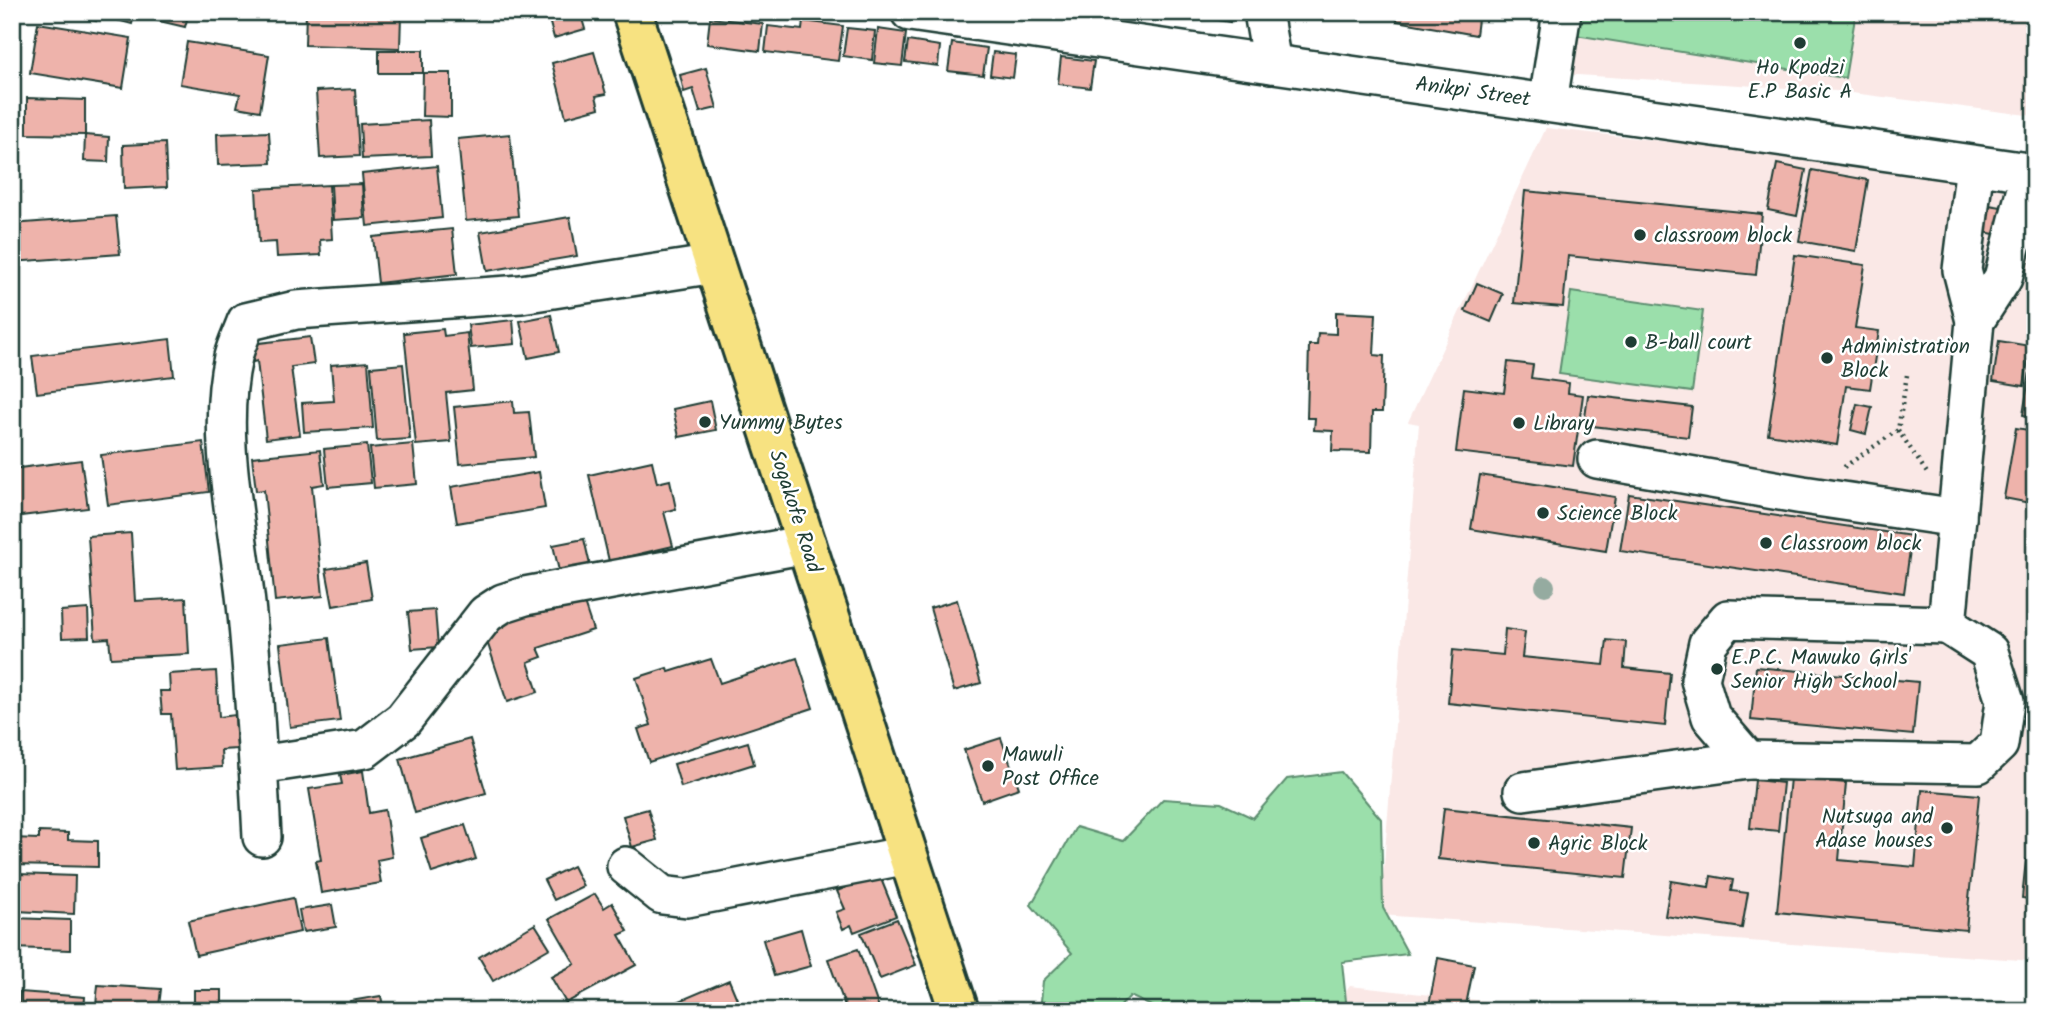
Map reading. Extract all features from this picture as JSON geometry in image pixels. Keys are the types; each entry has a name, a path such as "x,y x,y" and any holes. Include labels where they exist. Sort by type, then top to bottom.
{"main road":[{"name":"Sogakofe Road","path":"632,12 959,1011"}],"street":[{"name":"Anikpi Street","path":"910,12 2032,173"},
{"path":"1264,12 1272,64"},
{"path":"1548,102 1562,12"},
{"path":"1947,625 1975,321 1962,270 1975,165"},
{"path":"1975,321 2003,278 2032,173"},
{"path":"262,837 253,677 242,561 230,482 227,402 234,355 246,322 296,310 521,294 715,264"},
{"path":"1597,459 1803,495 1957,518"},
{"path":"258,765 365,749 403,720 485,614 503,603 525,596 807,544"},
{"path":"1523,791 1748,760 1978,764 2000,744 2005,701 1989,652 1947,625 1728,619 1709,643 1700,680 1711,717 1748,760"},
{"path":"626,866 662,895 687,898 908,855"}],"path":[{"path":"1803,495 1898,430 1907,375"}],"shaded area":[{"name":"Ho Kpodzi E.P Basic A","path":"1570,12 2035,12 2035,116 1836,91 1561,74"},
{"name":"E.P.C. Mawuko Girls' Senior High School","path":"1546,128 2035,183 2035,961 1380,915 1419,424 1408,422"},
{"path":"1350,986 1575,1011 1332,1011"}],"green space":[{"path":"1578,12 1856,12 1845,78 1575,35"},
{"name":"B-ball court","path":"1571,292 1703,311 1692,392 1559,374"},
{"path":"1341,772 1381,819 1383,908 1408,954 1342,962 1347,1011 1162,1011 1130,996 1116,1011 1040,1011 1043,981 1072,953 1031,905 1076,827 1123,841 1163,799 1221,803 1253,818 1287,779"}],"building":[{"path":"58,12 97,12 96,21"},
{"path":"108,12 189,12 185,27 134,15 132,24 106,17"},
{"path":"306,12 401,15 400,48 305,45"},
{"path":"547,12 580,12 585,29 554,38"},
{"path":"1169,12 1232,12 1230,22"},
{"path":"1398,12 1479,12 1476,35 1397,21"},
{"path":"710,18 763,24 760,51 707,44"},
{"path":"803,21 843,26 838,61 765,52 768,26 802,30"},
{"path":"38,23 131,38 123,88 30,73"},
{"path":"847,28 875,31 872,60 843,56"},
{"path":"878,29 906,33 902,66 874,63"},
{"path":"908,41 940,46 938,66 905,62"},
{"path":"187,42 269,55 260,111 237,107 240,94 180,84"},
{"path":"952,43 987,48 983,75 948,71"},
{"path":"379,50 423,50 423,73 379,73"},
{"path":"594,52 606,94 596,96 599,108 566,117 552,63"},
{"path":"993,52 1016,55 1013,78 990,75"},
{"path":"1061,57 1094,61 1090,88 1058,84"},
{"path":"706,68 717,108 700,112 693,89 684,92 680,75"},
{"path":"423,73 451,73 451,117 422,116"},
{"path":"355,89 359,156 320,158 316,91"},
{"path":"27,98 85,100 85,135 27,134"},
{"path":"429,120 431,156 362,159 360,124"},
{"path":"269,132 271,163 218,165 217,134"},
{"path":"510,134 518,216 466,221 458,139"},
{"path":"85,135 109,137 108,162 84,161"},
{"path":"165,143 167,187 124,189 123,145"},
{"path":"1777,164 1806,170 1797,216 1768,210"},
{"path":"437,166 442,218 367,226 362,174"},
{"path":"1812,170 1868,180 1856,251 1799,241"},
{"path":"362,184 364,218 333,220 331,185"},
{"path":"329,185 332,239 320,240 321,255 277,257 276,242 259,243 256,189"},
{"name":"classroom block","path":"1525,191 1762,214 1756,275 1568,256 1563,307 1514,303"},
{"path":"1989,205 2008,208 2004,236 1984,232"},
{"path":"116,216 120,254 12,262 12,224"},
{"path":"570,217 577,256 487,271 480,232"},
{"path":"452,229 457,274 378,283 373,237"},
{"name":"Administration Block","path":"1795,255 1865,265 1855,328 1879,331 1870,389 1846,386 1837,445 1768,434"},
{"path":"1477,283 1503,294 1491,322 1465,311"},
{"path":"1336,312 1376,314 1374,355 1384,356 1382,412 1372,412 1371,452 1332,451 1333,431 1314,430 1315,418 1307,418 1309,345 1317,345 1318,333 1336,334"},
{"path":"551,315 559,352 528,358 520,321"},
{"path":"513,320 515,344 471,348 468,325"},
{"path":"443,329 444,336 467,333 473,390 446,393 451,442 416,445 404,333"},
{"path":"310,337 314,364 291,367 300,435 266,439 257,361 253,362 251,344"},
{"path":"170,339 174,376 37,393 32,356"},
{"path":"1999,341 2030,346 2024,386 1993,381"},
{"path":"2035,346 2035,417 2023,415"},
{"path":"368,362 373,428 304,432 302,403 334,401 331,365"},
{"name":"Library","path":"1508,362 1533,365 1531,378 1569,383 1568,393 1583,395 1573,466 1456,452 1464,388 1504,393"},
{"path":"403,364 410,439 377,441 371,367"},
{"path":"1588,395 1692,407 1688,437 1584,425"},
{"path":"513,401 514,413 529,412 534,457 460,464 454,407"},
{"path":"710,401 716,430 679,437 673,409"},
{"path":"1857,404 1872,407 1866,434 1851,430"},
{"path":"2016,428 2035,431 2035,504 2004,498"},
{"path":"203,442 209,492 108,505 101,455"},
{"path":"413,444 417,484 374,488 370,448"},
{"path":"367,445 371,483 328,487 324,449"},
{"path":"320,450 324,484 312,486 323,596 275,601 264,490 256,491 252,457"},
{"path":"81,460 88,508 12,517 12,469"},
{"path":"652,461 657,483 670,480 676,509 664,512 673,546 609,561 589,475"},
{"path":"539,472 545,508 457,523 451,487"},
{"name":"Science Block","path":"1480,475 1615,497 1606,551 1471,529"},
{"name":"Classroom block","path":"1629,494 1912,536 1904,593 1620,551"},
{"path":"131,533 135,601 186,598 189,654 111,658 109,638 95,639 88,536"},
{"path":"584,539 590,565 559,571 553,545"},
{"path":"366,563 372,599 333,606 326,569"},
{"path":"957,600 981,683 954,691 930,608"},
{"path":"584,603 593,630 538,648 542,657 528,662 538,692 507,702 481,623"},
{"path":"88,609 89,637 62,638 61,611"},
{"path":"435,610 438,647 412,649 408,612"},
{"path":"1505,629 1525,632 1522,657 1604,665 1607,640 1626,642 1624,668 1670,673 1665,726 1448,703 1453,650 1503,655"},
{"path":"329,638 340,721 290,727 280,644"},
{"path":"797,658 813,708 649,762 638,729 651,725 636,678 667,668 669,672 711,659 720,683"},
{"path":"1756,667 1918,682 1913,735 1751,720"},
{"path":"216,671 219,717 235,715 237,749 221,750 222,767 175,770 171,714 162,714 160,691 170,691 169,674"},
{"path":"1001,738 1019,788 982,801 964,750"},
{"path":"470,739 486,793 415,813 400,759"},
{"path":"748,742 754,764 681,787 674,764"},
{"path":"363,771 369,813 385,810 392,857 377,860 381,883 321,893 316,861 321,860 309,789 342,784 340,775"},
{"name":"Nutsuga and Adase houses","path":"1790,778 1846,783 1839,860 1915,867 1922,790 1979,795 1966,930 1777,912"},
{"path":"1755,780 1783,783 1778,831 1750,828"},
{"name":"Agric Block","path":"1444,808 1631,828 1625,878 1438,859"},
{"path":"648,809 657,840 632,847 623,816"},
{"path":"465,825 476,859 432,873 421,838"},
{"path":"39,832 68,833 68,840 98,841 98,867 12,865 12,838 39,839"},
{"path":"2026,860 2035,862 2035,900 2022,898"},
{"path":"573,866 583,886 554,900 544,880"},
{"path":"18,874 75,876 74,914 17,911"},
{"path":"879,874 896,916 854,932 851,925 843,929 836,912 845,909 837,891"},
{"path":"1711,876 1733,880 1731,891 1748,893 1742,928 1665,916 1671,881 1709,887"},
{"path":"595,894 604,908 612,903 628,931 619,935 636,965 566,1003 551,977 575,964 549,919"},
{"path":"293,898 300,932 196,955 188,921"},
{"path":"332,905 336,927 303,932 299,910"},
{"path":"12,918 70,920 70,950 12,948"},
{"path":"897,919 916,965 880,979 861,933"},
{"path":"535,924 550,948 493,981 479,957"},
{"path":"801,929 811,966 774,976 763,940"},
{"path":"858,949 880,1011 847,1011 828,959"},
{"path":"1438,958 1474,965 1466,1005 1495,1011 1428,1011"},
{"path":"729,980 742,1011 664,1011 663,1008"},
{"path":"98,985 161,989 159,1006 148,1005 148,1011 105,1011 105,1006 96,1005"},
{"path":"194,990 222,990 222,1011 194,1011"},
{"path":"20,992 85,997 84,1011 18,1011"},
{"path":"381,996 384,1011 352,1011 350,1001"}],"place":[{"name":"Ho Kpodzi E.P Basic A","path":"1800,43"},
{"name":"classroom block","path":"1640,235"},
{"name":"B-ball court","path":"1631,342"},
{"name":"Administration Block","path":"1827,358"},
{"name":"Yummy Bytes","path":"705,422"},
{"name":"Library","path":"1519,423"},
{"name":"Science Block","path":"1543,513"},
{"name":"Classroom block","path":"1766,543"},
{"name":"E.P.C. Mawuko Girls' Senior High School","path":"1717,669"},
{"name":"Mawuli Post Office","path":"988,766"},
{"name":"Nutsuga and Adase houses","path":"1947,828"},
{"name":"Agric Block","path":"1534,843"}]}
